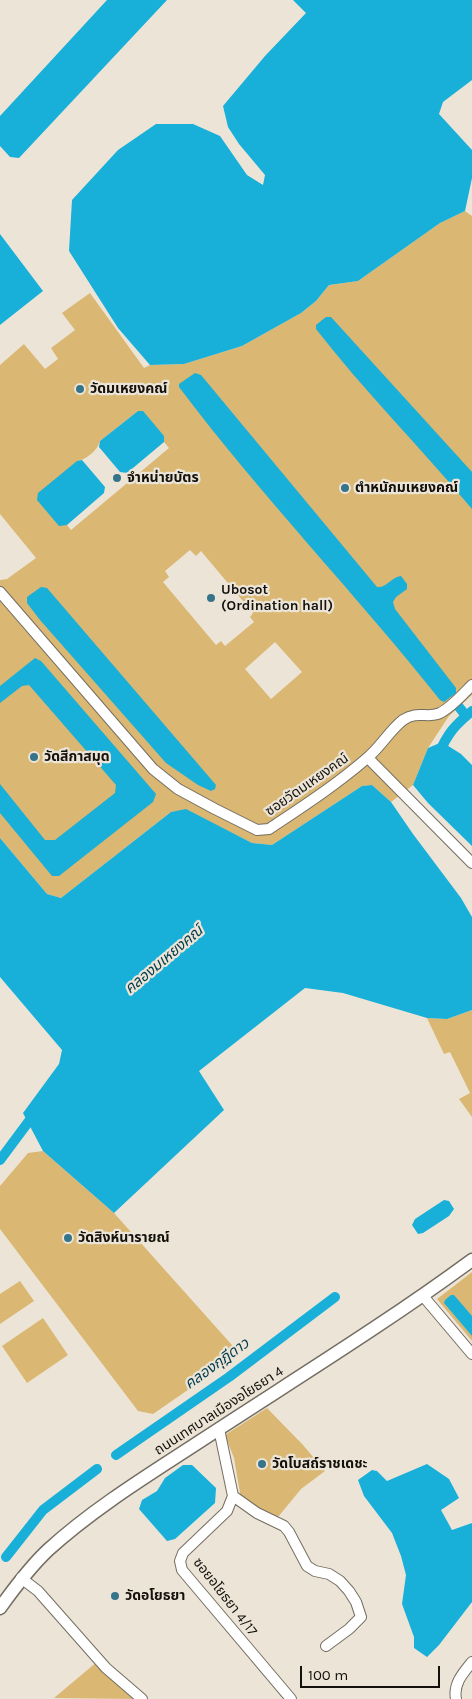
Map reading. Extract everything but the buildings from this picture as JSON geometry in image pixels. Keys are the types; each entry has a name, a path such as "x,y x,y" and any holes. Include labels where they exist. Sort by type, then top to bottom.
{"street":[{"name":"ซอยวัดมเหยงคณ์","path":"0,592 153,769 178,789 257,830 269,829 336,783 368,758 472,863"},
{"path":"368,758 396,725 415,714 429,715 440,713 472,685"},
{"name":"ถนนเทศบาลเมืองอโยธยา 4","path":"0,1608 21,1578 48,1550 126,1490 423,1296 472,1260"},
{"path":"423,1296 472,1354"},
{"path":"219,1429 233,1496 257,1513 284,1526 307,1566 340,1580 356,1602 361,1617 349,1629 326,1646"},
{"name":"ซอยอโยธยา 4/17","path":"233,1496 227,1511 183,1553 180,1561 182,1570 291,1699"},
{"path":"21,1578 38,1591 106,1668 142,1699"},
{"path":"456,1699 455,1691 459,1678 472,1662"}],"shaded area":[{"path":"465,211 472,216 472,695 449,716 428,748 413,785 391,802 372,785 362,786 272,845 252,843 186,810 171,812 61,898 47,894 0,838 0,580 7,579 36,558 0,514 0,365 24,344 45,369 58,359 51,348 75,330 62,313 90,293 144,368 150,365 184,364 242,346 301,313 316,301 329,285 358,281 440,223","holes":["138,411 164,436 164,442 169,448 71,530 67,525 77,461 91,454 97,448 100,441","190,550 196,556 201,551 253,613 250,617 254,622 225,646 221,641 216,645 163,582 169,577 165,571","275,642 302,672 271,699 245,669"]},
{"path":"472,1010 472,1117 459,1099 470,1093 450,1052 444,1054 427,1018 447,1019"},
{"path":"43,1151 114,1213 240,1354 153,1414 138,1411 0,1229 0,1186 28,1153"},
{"path":"472,1272 472,1341 437,1299"},
{"path":"20,1281 34,1301 0,1324 0,1294"},
{"path":"43,1318 68,1355 27,1383 2,1346"},
{"path":"267,1408 325,1471 301,1489 278,1517 254,1507 241,1499 234,1458 225,1435"},
{"path":"98,1661 139,1699 54,1698"}],"water":[{"path":"107,0 167,0 19,158 10,157 0,146 0,116"},
{"path":"293,0 472,0 472,80 443,102 439,114 472,150 472,178 465,211 440,223 358,281 329,285 316,301 301,313 242,346 184,364 150,365 118,328 69,251 72,200 118,150 156,124 193,124 220,136 247,175 263,185 265,175 239,144 228,127 223,106 265,56 306,13"},
{"path":"0,234 43,291 0,325"},
{"path":"326,317 331,317 472,472 472,509 316,329 316,325"},
{"path":"195,373 201,375 377,587 384,586 394,578 401,576 407,584 407,589 396,597 393,602 395,609 456,688 456,693 444,702 440,700 210,427 179,387 179,384"},
{"path":"138,411 143,411 164,436 164,442 127,473 120,472 99,447 100,441"},
{"path":"82,460 105,487 104,493 67,525 59,526 37,500 38,493 77,461"},
{"path":"41,587 47,588 216,785 215,789 211,791 198,785 166,763 40,620 27,603 27,597"},
{"path":"35,658 41,661 156,794 153,802 59,876 52,876 0,813 0,784 45,840 55,840 115,793 116,785 29,685 22,686 0,703 0,686"},
{"path":"442,742 461,754 472,765 472,846 428,803 413,785 428,748"},
{"path":"372,785 391,802 461,898 472,917 472,1010 447,1019 427,1018 343,993 305,988 199,1071 224,1110 114,1213 43,1151 23,1113 59,1064 62,1050 0,977 0,838 47,894 61,898 171,812 186,809 252,843 272,845 362,786"},
{"path":"444,1200 449,1201 454,1209 449,1216 423,1233 418,1234 412,1225 415,1219"},
{"path":"451,1295 454,1295 472,1316 472,1336 444,1303"},
{"path":"427,1464 449,1479 459,1498 441,1510 452,1530 472,1523 472,1602 439,1645 427,1657 414,1648 414,1637 402,1604 406,1575 401,1556 392,1533 364,1496 358,1480 372,1470 377,1471 387,1481"},
{"path":"183,1465 192,1465 216,1488 215,1503 175,1539 167,1541 139,1509 142,1500 157,1491 165,1478"}],"waterway":[{"path":"459,707 466,716"},
{"name":"คลองมเหยงคณ์","path":"438,755 452,730 472,711"},
{"name":"คลองมเหยงคณ์","path":"0,1160 35,1113"},
{"name":"คลองกุฎีดาว","path":"116,1455 229,1377 335,1297"},
{"name":"คลองกุฎีดาว","path":"6,1557 43,1510 97,1469"}],"place":[{"name":"วัดมเหยงคณ์","path":"80,389"},
{"name":"จำหน่ายบัตร","path":"117,478"},
{"name":"ตำหนักมเหยงคณ์","path":"345,488"},
{"name":"Ubosot (Ordination hall)","path":"211,598"},
{"name":"วัดสีกาสมุด","path":"34,757"},
{"name":"วัดสิงห์นารายณ์","path":"68,1238"},
{"name":"วัดโบสถ์ราชเดชะ","path":"262,1464"},
{"name":"วัดอโยธยา","path":"115,1596"}]}
